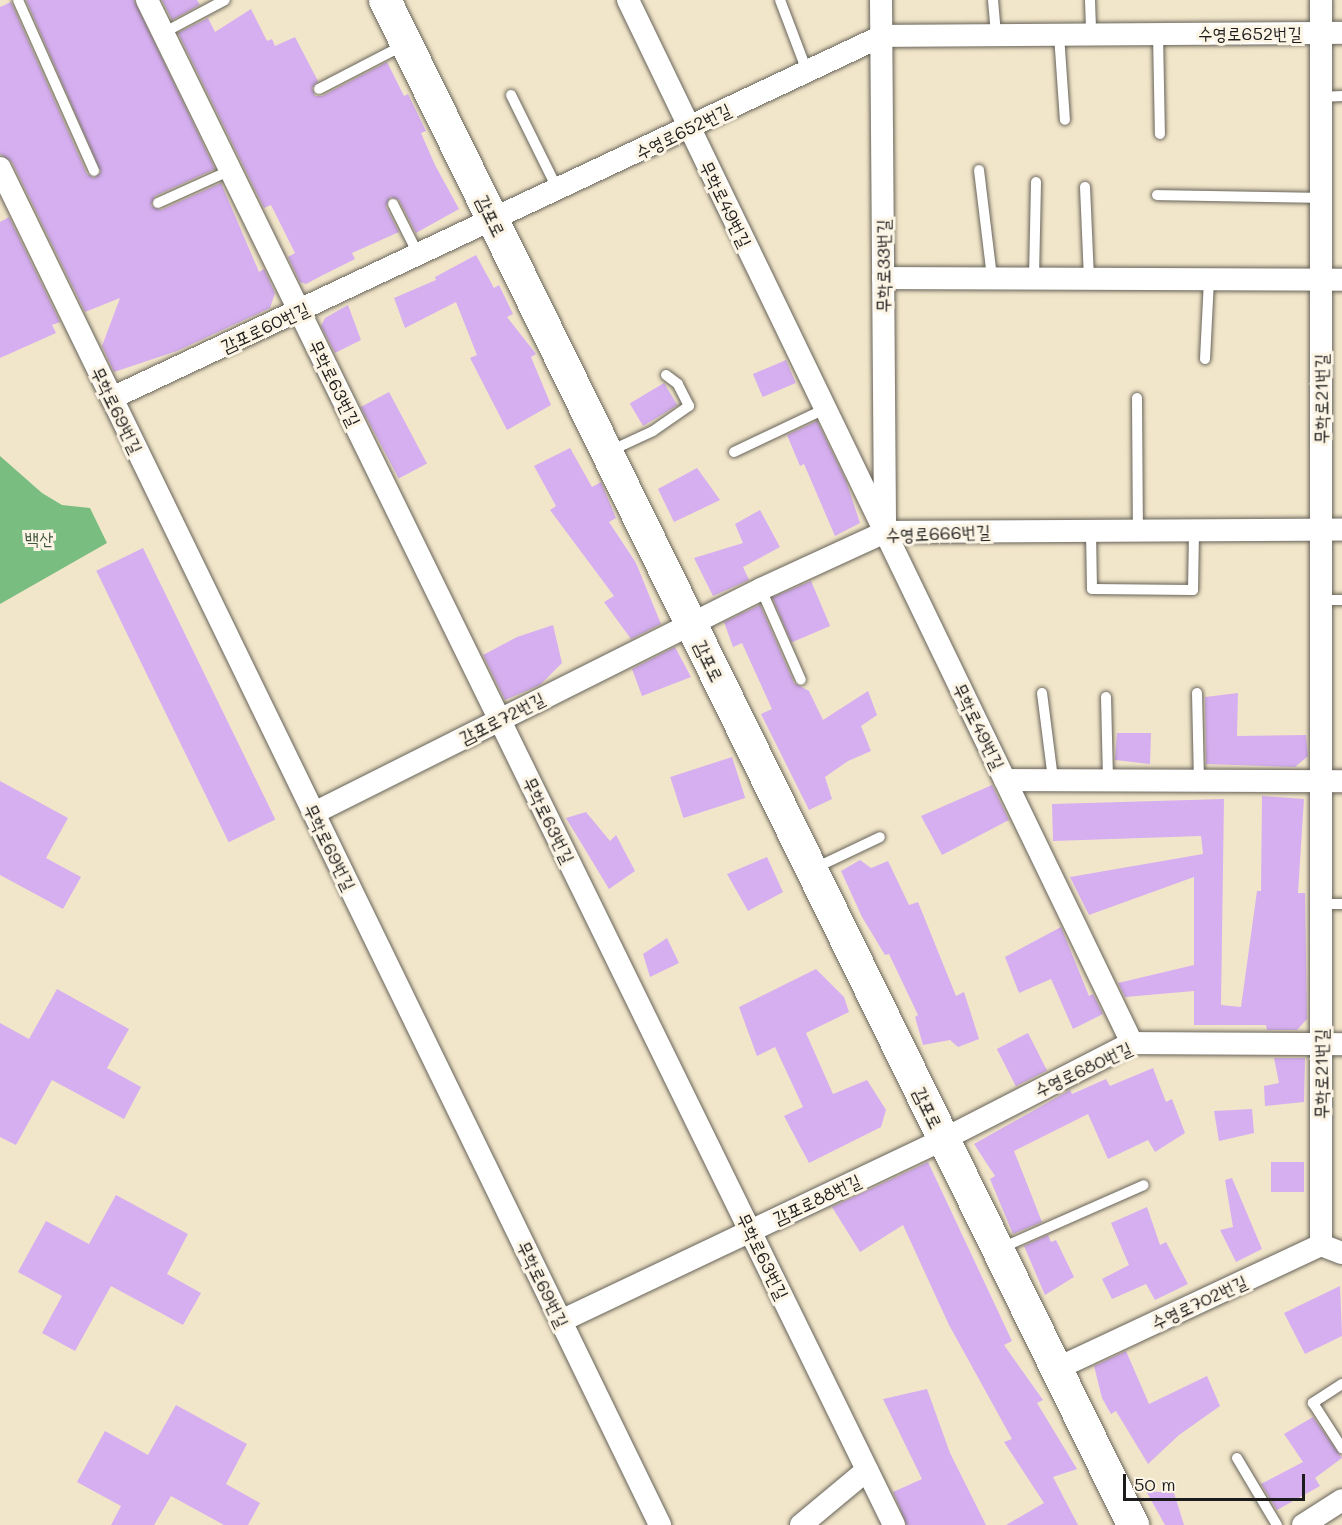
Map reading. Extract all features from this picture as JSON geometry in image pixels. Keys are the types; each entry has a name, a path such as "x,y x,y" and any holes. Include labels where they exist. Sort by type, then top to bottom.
{"street":[{"name":"무학로63번길","path":"147,0 894,1525"},
{"name":"감포로","path":"385,0 1133,1525"},
{"name":"무학로49번길","path":"627,0 1132,1043"},
{"name":"무학로33번길","path":"881,0 885,532"},
{"name":"무학로21번길","path":"1321,0 1331,33 1331,96 1321,198 1331,280 1331,1044 1321,1245"},
{"name":"수영로652번길","path":"494,221 882,36 1331,33"},
{"name":"무학로69번길","path":"0,168 660,1525"},
{"name":"감포로60번길","path":"112,398 494,221"},
{"path":"883,278 1331,280"},
{"name":"수영로666번길","path":"691,624 885,532 1331,530"},
{"name":"감포로72번길","path":"314,813 691,624"},
{"path":"1005,780 1331,781"},
{"name":"수영로680번길","path":"944,1139 1132,1043 1331,1044"},
{"name":"감포로88번길","path":"561,1321 944,1139"},
{"path":"1321,1245 1342,1253"},
{"name":"수영로702번길","path":"1056,1369 1321,1245"},
{"path":"801,1525 867,1470"},
{"path":"1302,1525 1342,1500"}],"lane":[{"path":"18,0 94,171"},
{"path":"163,33 225,0"},
{"path":"780,0 807,71"},
{"path":"993,0 996,35"},
{"path":"1090,0 1091,35"},
{"path":"1158,34 1160,134"},
{"path":"1059,35 1065,120"},
{"path":"319,88 407,44"},
{"path":"512,95 558,191"},
{"path":"158,203 231,170"},
{"path":"979,170 992,278"},
{"path":"1034,278 1036,182"},
{"path":"1085,187 1089,279"},
{"path":"1157,195 1321,198"},
{"path":"393,204 419,256"},
{"path":"1205,359 1209,279"},
{"path":"607,453 653,431 689,406 678,384 666,375"},
{"path":"1137,399 1138,531"},
{"path":"734,452 825,409"},
{"path":"1091,531 1092,589 1193,590 1194,531"},
{"path":"761,589 801,680"},
{"path":"1042,693 1053,779"},
{"path":"1197,693 1199,780"},
{"path":"1106,698 1108,779"},
{"path":"812,870 880,837"},
{"path":"998,1249 1144,1185"},
{"path":"1342,1384 1313,1403 1342,1448"},
{"path":"1237,1458 1277,1525"}],"green space":[{"name":"백산","path":"0,456 42,493 62,505 90,508 107,543 0,604"}],"building":[{"path":"26,0 134,0 215,169 155,196 151,206 161,210 221,183 259,272 264,269 275,293 270,308 177,351 114,372 102,346 120,298 85,312 12,162 0,154 0,7 11,2 87,174 94,178 101,172"},
{"path":"162,0 197,0 200,5 172,20"},
{"path":"251,9 267,41 272,39 275,46 295,37 318,81 312,88 315,96 322,96 387,62 404,96 408,94 426,131 421,133 435,165 459,209 416,233 399,200 390,197 386,207 399,232 352,253 355,259 306,284 300,282 288,257 295,253 271,205 264,208 178,33 208,18 215,32"},
{"path":"9,217 60,322 52,325 56,333 0,358 0,222"},
{"path":"476,255 494,288 499,285 513,314 507,317 536,354 531,357 551,405 507,430 470,358 477,355 456,302 405,328 394,298 436,280 435,277"},
{"path":"348,305 361,340 335,353 321,326 325,318"},
{"path":"786,360 796,383 763,397 753,374"},
{"path":"664,383 677,405 643,426 630,404"},
{"path":"389,392 427,464 399,479 361,407"},
{"path":"817,421 846,481 860,523 835,536 804,464 800,466 787,435"},
{"path":"570,448 592,487 601,482 616,518 609,522 636,563 661,624 631,639 604,602 614,596 550,510 556,506 534,466"},
{"path":"697,468 720,500 674,522 658,489"},
{"path":"760,510 780,547 743,567 749,580 713,596 694,558 743,543 735,524"},
{"path":"143,548 275,819 229,842 96,571"},
{"path":"811,581 830,626 791,643 772,597"},
{"path":"760,605 794,683 809,691 823,720 868,691 877,715 861,726 871,751 848,761 825,777 832,799 809,810 761,714 772,709 742,643 733,647 724,622"},
{"path":"553,625 562,663 540,685 505,700 483,655 517,637"},
{"path":"675,647 691,677 642,696 632,669"},
{"path":"1238,693 1237,736 1306,735 1308,756 1295,767 1206,764 1205,697"},
{"path":"1117,733 1151,733 1150,764 1115,760"},
{"path":"732,757 745,798 683,818 670,777"},
{"path":"0,781 68,818 46,858 81,877 63,909 0,875"},
{"path":"992,785 1009,820 942,855 921,816"},
{"path":"1262,796 1304,799 1298,893 1305,893 1307,1019 1297,1030 1267,1030 1266,1025 1194,1025 1194,991 1125,997 1118,983 1194,965 1194,877 1089,915 1070,877 1203,854 1201,836 1053,841 1052,804 1224,799 1221,1005 1241,1007 1257,891 1261,891"},
{"path":"586,812 610,841 616,835 635,871 609,889 566,818"},
{"path":"767,857 783,892 748,911 727,874"},
{"path":"860,860 871,868 888,861 909,905 918,902 956,996 964,992 979,1039 958,1047 950,1040 923,1045 915,1017 918,1015 889,954 885,955 862,917 841,871"},
{"path":"1061,927 1089,996 1093,994 1103,1014 1073,1029 1051,979 1019,993 1005,957"},
{"path":"667,938 679,963 650,977 643,954"},
{"path":"816,969 844,997 849,1012 806,1033 833,1094 867,1080 886,1110 881,1127 809,1163 784,1116 803,1107 775,1047 757,1056 739,1007"},
{"path":"57,989 129,1029 107,1068 141,1087 124,1119 52,1080 16,1145 0,1137 0,1023 29,1039"},
{"path":"1028,1033 1047,1070 1016,1086 997,1049"},
{"path":"1274,1058 1305,1058 1304,1102 1265,1106 1264,1086 1279,1083"},
{"path":"1153,1068 1166,1102 1172,1099 1185,1133 1155,1152 1148,1140 1108,1159 1088,1114 1014,1151 1042,1222 1013,1234 990,1179 995,1176 974,1144 1070,1090 1072,1094 1106,1079 1110,1086"},
{"path":"1252,1109 1254,1133 1219,1141 1214,1111"},
{"path":"928,1162 1012,1341 1004,1345 1043,1400 1037,1403 1077,1469 1053,1477 1078,1525 1006,1525 1044,1503 1004,1442 1012,1439 949,1325 903,1225 860,1252 832,1207"},
{"path":"1271,1162 1304,1162 1304,1192 1271,1192"},
{"path":"1232,1178 1262,1249 1236,1262 1220,1230 1233,1227 1225,1180"},
{"path":"116,1195 188,1234 167,1274 201,1293 183,1325 111,1286 75,1351 42,1333 62,1296 18,1272 46,1221 89,1244"},
{"path":"1147,1207 1160,1245 1166,1242 1188,1284 1155,1300 1146,1284 1112,1299 1102,1279 1129,1265 1111,1223"},
{"path":"1048,1235 1051,1242 1056,1240 1074,1277 1045,1295 1024,1246"},
{"path":"1340,1286 1342,1336 1305,1354 1284,1313"},
{"path":"1126,1351 1149,1404 1207,1376 1220,1406 1179,1435 1148,1464 1116,1411 1111,1414 1102,1398 1094,1366"},
{"path":"927,1389 950,1453 986,1525 907,1525 893,1492 922,1479 883,1399"},
{"path":"176,1405 247,1444 226,1484 260,1503 248,1525 224,1525 171,1496 154,1525 111,1525 121,1506 77,1482 105,1431 148,1455"},
{"path":"1313,1417 1342,1458 1315,1478 1320,1486 1277,1510 1261,1484 1303,1462 1284,1434"},
{"path":"1146,1491 1174,1493 1184,1525 1165,1525"}]}
